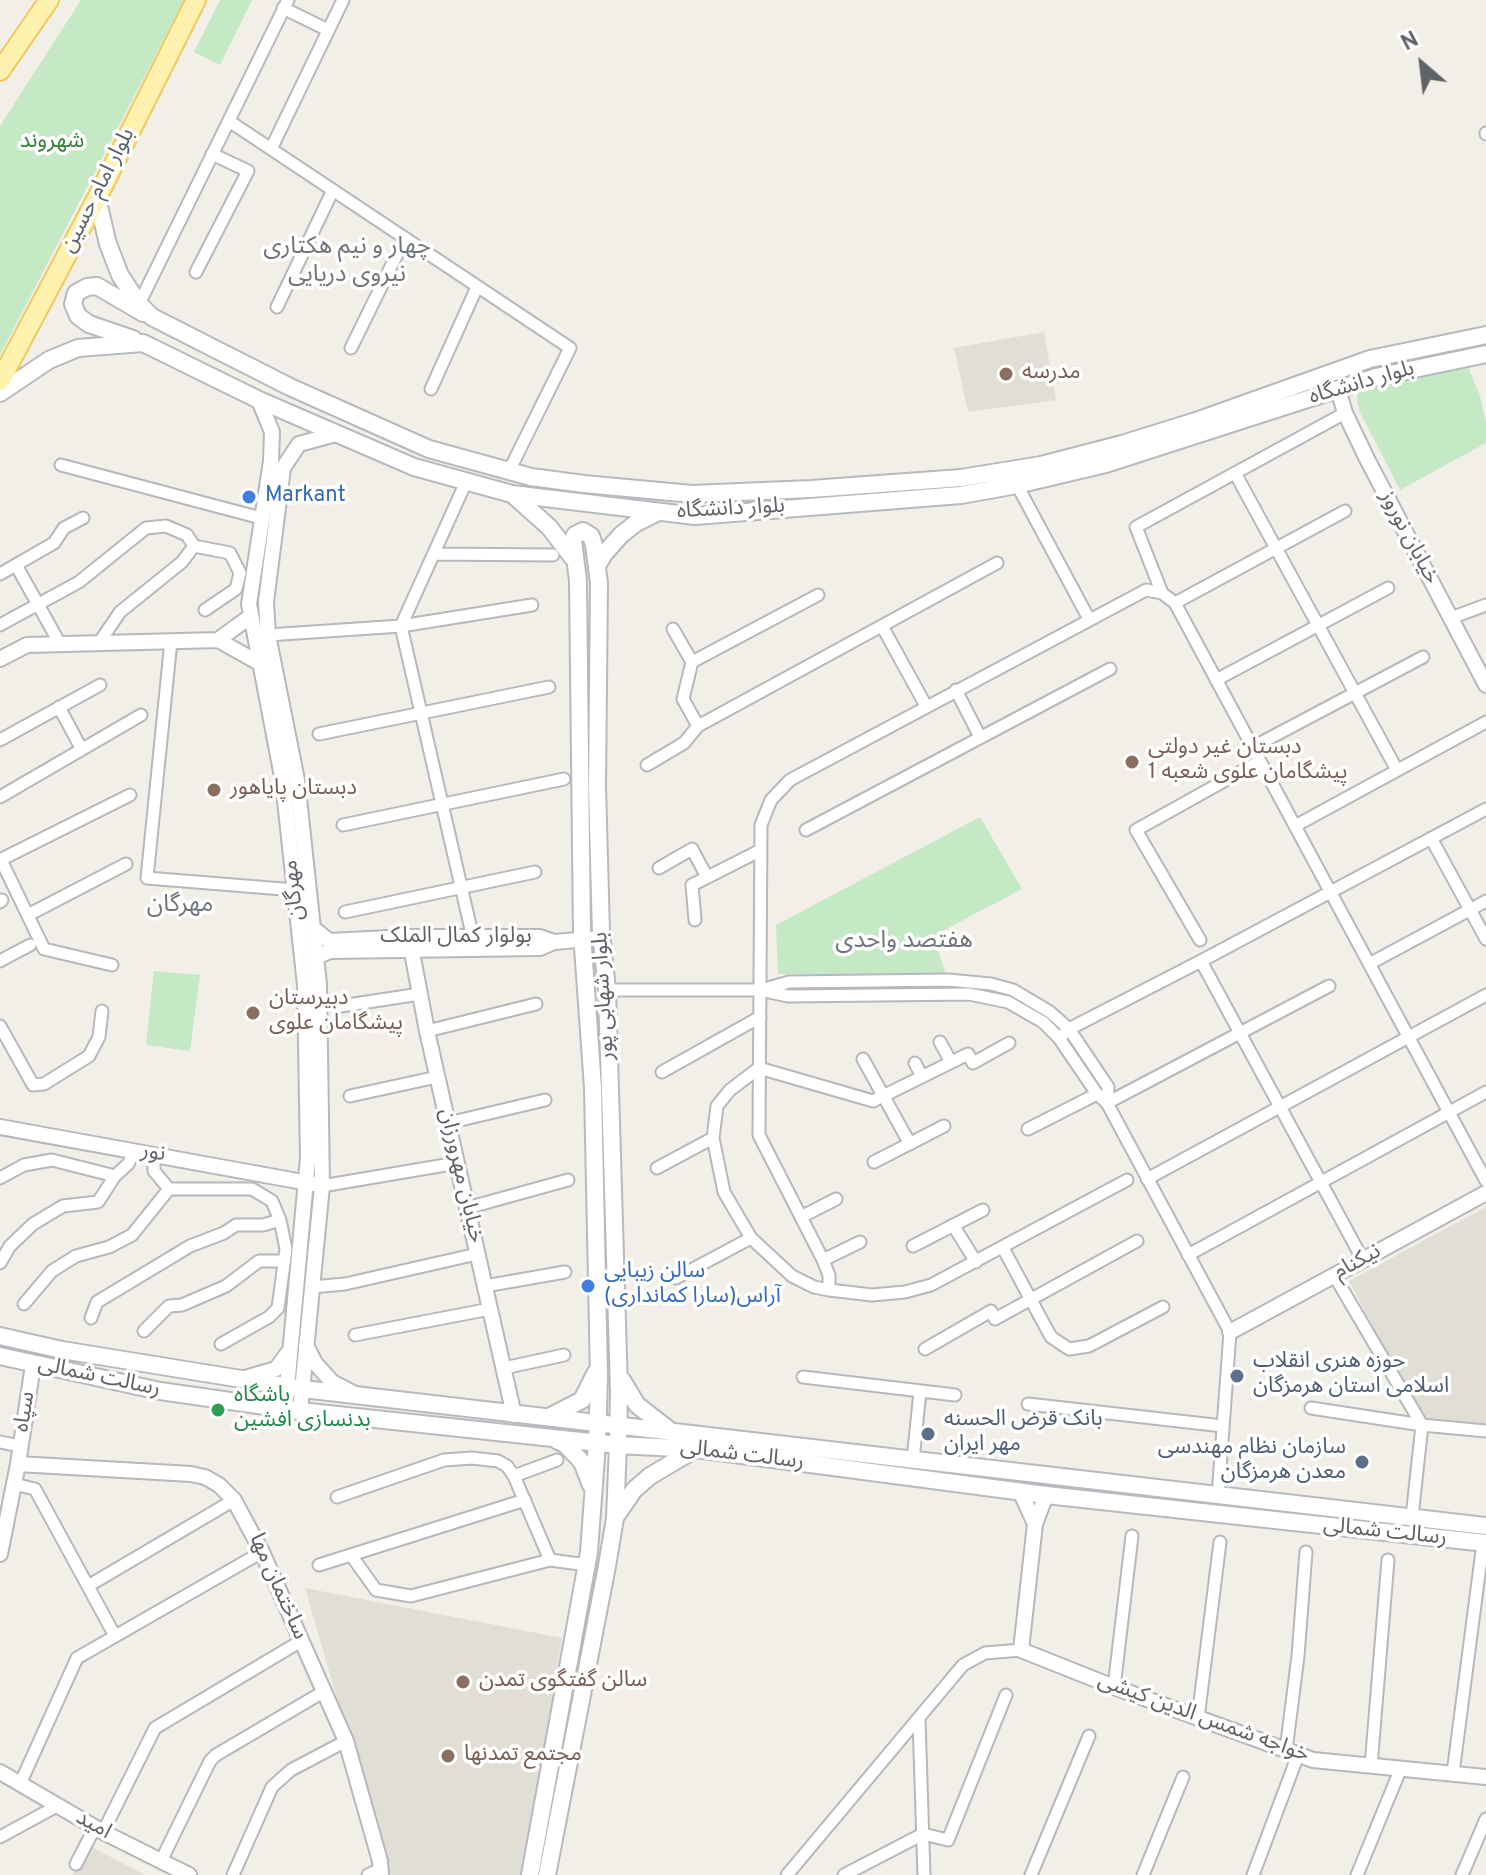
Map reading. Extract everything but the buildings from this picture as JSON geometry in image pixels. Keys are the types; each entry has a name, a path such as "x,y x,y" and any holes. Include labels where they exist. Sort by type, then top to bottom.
{"main road":[{"path":"0,71 49,0"},
{"name":"بلوار امام حسین","path":"0,381 97,198 196,0"},
{"name":"بلوار دانشگاه","path":"97,198 108,244 120,275 139,304 152,317"},
{"name":"بلوار دانشگاه","path":"1486,335 1370,359 1122,444 1041,465 961,478 692,494 531,477 429,449 290,387 97,286 76,293 73,304 78,316 89,324 143,343 259,400 414,467 512,494 695,516 961,495 1017,485 1148,451 1376,377 1486,354"},
{"path":"0,393 49,360 78,348 143,343"},
{"path":"343,437 360,419"},
{"path":"512,494 549,527 577,566"},
{"path":"597,566 621,535 656,513"},
{"name":"بلوار شهابی پور","path":"597,1443 599,1363 593,1088 583,941 577,566 573,540 583,531 591,536 597,566 597,787 601,938 607,990 619,1371 618,1445"},
{"path":"587,992 607,990"},
{"name":"رسالت شمالی","path":"0,1336 62,1350 296,1388 672,1432 912,1469 1046,1495 1484,1543"},
{"name":"رسالت شمالی","path":"0,1356 160,1391 292,1410 618,1445 696,1449 1218,1496 1486,1526"},
{"path":"545,1418 582,1400 594,1380 599,1363"},
{"path":"619,1371 637,1405 648,1417 672,1432"},
{"path":"549,1438 565,1444 574,1452 582,1462 593,1491"},
{"path":"530,1875 587,1565 597,1443"},
{"path":"547,1875 615,1518 618,1445"},
{"path":"615,1518 634,1490 650,1476 696,1449"}],"street":[{"path":"271,149 343,0"},
{"path":"139,304 286,4 328,30"},
{"path":"229,121 570,348 509,471"},
{"path":"196,272 248,171 212,154"},
{"path":"277,307 333,190"},
{"path":"351,348 405,238"},
{"path":"431,389 477,287"},
{"name":"خیابان نوروز","path":"1338,389 1345,413 1390,505 1486,685"},
{"name":"مهرگان","path":"259,400 272,432 249,604 259,663 297,780 319,997 322,1186 312,1287 299,1346"},
{"path":"1162,593 1136,527 1345,413"},
{"path":"289,455 299,444 343,437"},
{"path":"271,445 279,438 287,440 289,455"},
{"name":"مهرگان","path":"289,455 283,468 266,602 305,985 308,1158 299,1346 292,1410"},
{"path":"61,465 261,518"},
{"path":"1235,473 1397,770"},
{"path":"466,482 401,626 473,938"},
{"path":"1017,485 1089,619"},
{"path":"1175,603 1345,511"},
{"path":"0,574 54,543 64,528 83,518"},
{"path":"0,625 79,582 146,528 166,526 187,535 194,546 230,553 240,573 236,589 205,610"},
{"path":"99,643 120,612 182,562 194,546"},
{"path":"434,554 553,555"},
{"path":"647,765 684,743 698,726 997,563"},
{"path":"16,565 60,644"},
{"path":"1216,680 1388,588"},
{"path":"829,1290 829,1275 823,1260 759,1135 761,825 771,800 790,780 1146,590 1162,593 1175,603 1486,1181"},
{"path":"692,662 818,595"},
{"path":"268,635 401,626 532,605"},
{"path":"1451,618 1486,605"},
{"path":"218,640 251,616"},
{"path":"882,626 926,706"},
{"path":"673,629 692,662 683,699 698,726"},
{"path":"0,659 27,645 218,640 259,663"},
{"path":"171,641 147,878 295,890"},
{"path":"1253,747 1423,657"},
{"path":"806,830 1110,669"},
{"path":"0,740 100,685"},
{"path":"319,734 549,687"},
{"path":"956,690 980,737"},
{"path":"59,707 81,748"},
{"path":"0,797 141,715"},
{"path":"1295,826 1486,722"},
{"path":"1200,940 1136,830 1260,761"},
{"path":"343,825 564,779"},
{"path":"112,965 44,949 1,860 130,795"},
{"path":"1064,1033 1486,809"},
{"path":"1431,838 1486,939"},
{"path":"659,868 692,849 707,877"},
{"path":"695,920 692,885 761,850"},
{"path":"28,915 126,864"},
{"path":"345,912 535,872"},
{"path":"1369,964 1486,901"},
{"name":"بولوار کمال الملک","path":"313,928 329,941 540,948 554,942"},
{"name":"بولوار کمال الملک","path":"316,957 330,951 473,938 540,937 554,942"},
{"path":"554,942 601,938"},
{"name":"خیابان مهرورزان","path":"410,943 437,1077 514,1415"},
{"path":"0,961 30,945"},
{"path":"1201,961 1363,1260"},
{"path":"607,990 760,990 789,982 970,981 1013,990 1050,1012 1097,1094 1107,1103 1230,1332 1218,1496"},
{"path":"1107,1103 1329,986"},
{"path":"341,1006 420,994"},
{"path":"1147,1179 1486,995"},
{"path":"427,1031 536,1004"},
{"path":"2,1035 33,1085 44,1084 89,1056 99,1037 102,1011"},
{"path":"662,1072 760,1017"},
{"path":"1064,1033 1108,1087 1107,1103"},
{"path":"940,1042 951,1062"},
{"path":"759,1068 873,1101 968,1054 973,1063 1009,1043"},
{"path":"863,1059 910,1144"},
{"path":"915,1063 922,1077"},
{"path":"759,1068 730,1090 717,1106 713,1138 724,1192 751,1238 792,1276 814,1287 872,1295 905,1292 931,1285 1127,1180"},
{"path":"350,1096 437,1077"},
{"path":"1188,1255 1486,1092"},
{"path":"1028,1129 1097,1094"},
{"path":"448,1123 545,1100"},
{"path":"874,1162 944,1126"},
{"name":"نور","path":"0,1127 322,1186"},
{"path":"657,1168 713,1138"},
{"path":"0,1263 10,1246 33,1224 63,1206 98,1202 135,1151"},
{"path":"154,1155 154,1171 169,1189"},
{"path":"0,1178 24,1165 52,1160 115,1176"},
{"path":"322,1186 457,1163"},
{"path":"467,1208 568,1180"},
{"path":"169,1189 252,1189 272,1201 280,1220 286,1249 278,1308 269,1317 221,1344"},
{"path":"24,1304 52,1271 76,1256 109,1247 132,1235 169,1189"},
{"name":"نیکنام","path":"1230,1332 1486,1193"},
{"path":"801,1217 836,1199"},
{"path":"913,1246 983,1210"},
{"path":"91,1318 97,1302 190,1246 236,1225 263,1225 280,1220"},
{"path":"953,1225 976,1262"},
{"path":"676,1278 751,1238"},
{"path":"925,1349 991,1311 995,1319 1137,1241"},
{"path":"823,1260 860,1242"},
{"path":"1003,1248 1051,1337 1069,1349 1089,1346 1163,1307"},
{"path":"312,1287 345,1284 477,1254"},
{"path":"144,1331 169,1306 182,1305 226,1286 259,1261 284,1261"},
{"path":"485,1286 565,1272"},
{"path":"1334,1275 1422,1425 1412,1517"},
{"path":"355,1335 490,1309"},
{"path":"238,1379 276,1369 299,1346 332,1382 359,1396"},
{"path":"504,1368 564,1355"},
{"name":"سپاه","path":"0,1554 14,1484 25,1465 20,1446 33,1365"},
{"path":"803,1377 955,1395"},
{"path":"912,1469 920,1391"},
{"path":"1028,1404 1223,1426"},
{"path":"1311,1408 1486,1431"},
{"path":"0,1442 20,1446"},
{"path":"337,1497 444,1460 472,1458 498,1461 507,1466 514,1476 550,1560"},
{"path":"514,1476 557,1460"},
{"name":"ساختمان مها","path":"25,1465 191,1474 219,1485 234,1500 262,1552 346,1741 376,1873"},
{"path":"14,1484 35,1489 115,1636"},
{"path":"1020,1491 1035,1524"},
{"path":"787,1875 963,1665 985,1653 1021,1650 1035,1524 1046,1495"},
{"path":"88,1586 234,1500"},
{"path":"319,1565 525,1500"},
{"path":"1114,1687 1132,1536"},
{"path":"1198,1718 1220,1542"},
{"path":"1453,1773 1484,1543"},
{"path":"20,1784 77,1658 262,1552"},
{"path":"1253,1875 1292,1753 1306,1552"},
{"path":"351,1555 376,1590 411,1596 550,1560 587,1565"},
{"path":"1371,1766 1388,1560"},
{"path":"76,1864 99,1830 155,1728 301,1641"},
{"name":"خواجه شمس الدين كيشی","path":"1021,1650 1313,1760 1486,1777"},
{"path":"174,1870 210,1761 323,1692"},
{"path":"844,1875 923,1834 948,1840 1006,1695"},
{"path":"919,1720 924,1875"},
{"path":"1031,1875 1089,1736"},
{"path":"233,1875 272,1787 291,1770 346,1741"},
{"path":"1357,1875 1401,1768"},
{"name":"امید","path":"0,1772 174,1870"},
{"path":"1143,1875 1183,1777"},
{"path":"0,1837 57,1806"},
{"path":"1462,1875 1486,1819"}],"shaded area":[{"name":"مدرسه","path":"1044,332 1056,400 968,412 954,348"},
{"path":"1486,1207 1486,1424 1420,1417 1349,1281"},
{"name":"مجتمع تمدنها","path":"305,1588 562,1638 524,1875 388,1875"},
{"path":"88,1845 145,1875 73,1875"}],"green space":[{"name":"شهروند","path":"81,0 184,0 0,355 0,126"},
{"path":"220,0 252,0 220,65 194,52"},
{"path":"1467,364 1480,396 1486,422 1486,443 1400,490 1359,410 1357,395 1366,389"},
{"path":"980,817 1022,889 933,936 947,977 778,974 776,925"},
{"path":"154,971 200,975 190,1051 146,1045"}],"place":[{"name":"مدرسه","path":"1006,374"},
{"name":"Markant","path":"249,497"},
{"name":"دبستان غیر دولتی پیشگامان علوی شعبه 1","path":"1132,762"},
{"name":"دبستان پایاهور","path":"214,790"},
{"name":"دبیرستان پیشگامان علوی","path":"253,1013"},
{"name":"سالن زیبایی آراس(سارا کمانداری)","path":"588,1286"},
{"name":"حوزه هنری انقلاب اسلامی استان هرمزگان","path":"1237,1376"},
{"name":"باشگاه بدنسازی افشین","path":"218,1410"},
{"name":"بانک قرض الحسنه مهر ایران","path":"928,1434"},
{"name":"سازمان نظام مهندسی معدن هرمزگان","path":"1362,1462"},
{"name":"سالن گفتگوی تمدن","path":"463,1682"},
{"name":"مجتمع تمدنها","path":"448,1756"}],"district":[{"name":"چهار و نیم هکتاری نیروی دریایی","path":"347,262"},
{"name":"مهرگان","path":"180,906"},
{"name":"هفتصد واحدی","path":"904,942"}]}
